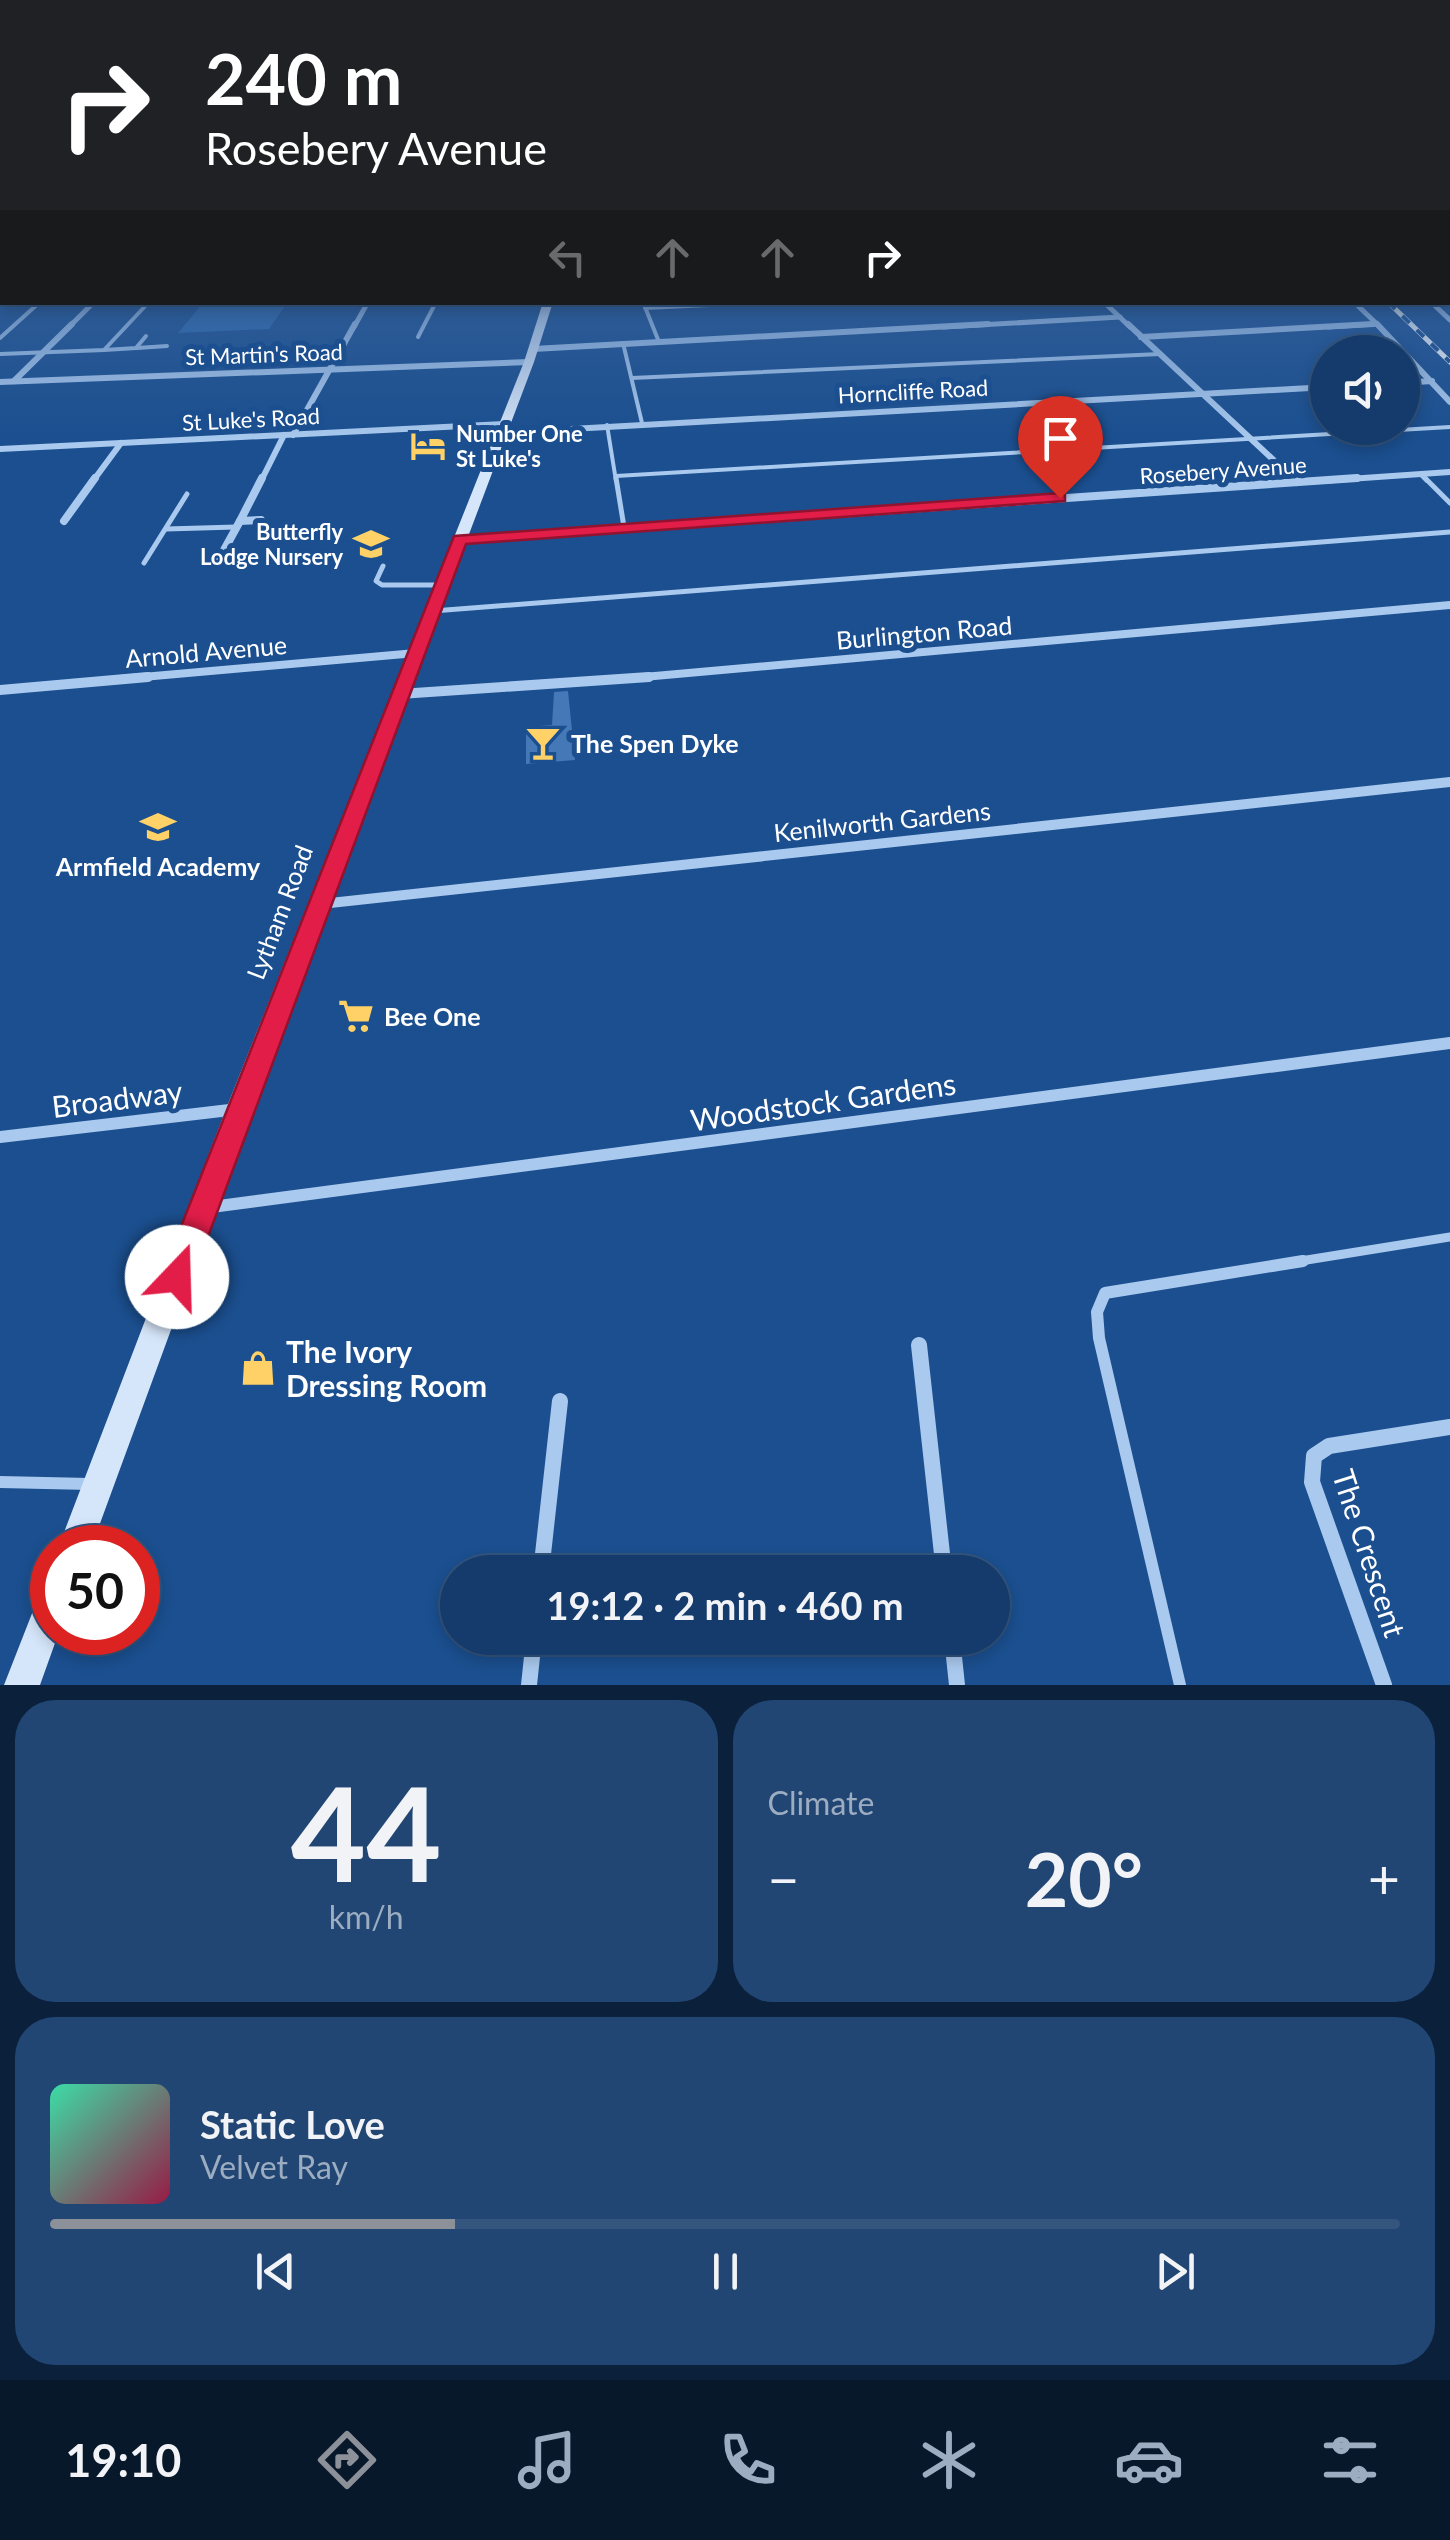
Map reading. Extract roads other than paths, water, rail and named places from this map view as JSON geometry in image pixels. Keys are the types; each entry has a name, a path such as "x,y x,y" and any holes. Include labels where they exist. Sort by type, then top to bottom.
{"main road":[{"name":"Lytham Road","path":"83,1525 547,305"},
{"path":"22,1685 33,1655"}],"street":[{"path":"14,382 91,305"},
{"path":"218,560 366,305"},
{"path":"1107,305 1297,482"},
{"path":"1357,305 1450,402"},
{"name":"St Martin's Road","path":"0,382 331,369 531,355 623,344 1120,316"},
{"path":"1142,337 1376,324"},
{"path":"1420,382 1432,382"},
{"name":"Horncliffe Road","path":"502,428 1310,388"},
{"name":"St Luke's Road","path":"0,449 502,428"},
{"path":"64,521 120,443"},
{"name":"Rosebery Avenue","path":"460,540 1450,472"},
{"path":"238,524 261,520"},
{"name":"Burlington Road","path":"400,694 558,685 1450,604"},
{"name":"Arnold Avenue","path":"0,690 416,653"},
{"name":"Kenilworth Gardens","path":"320,904 1450,782"},
{"name":"Woodstock Gardens","path":"203,1208 1450,1043"},
{"name":"Broadway","path":"0,1137 239,1109"},
{"path":"919,1346 942,1555"},
{"path":"543,1555 560,1401"},
{"name":"The Crescent","path":"1384,1685 1312,1482 1314,1456 1329,1446 1450,1427"},
{"path":"529,1685 532,1655"},
{"path":"954,1655 957,1685"}],"lane":[{"path":"0,338 37,305"},
{"path":"104,350 146,305"},
{"path":"418,337 434,305"},
{"path":"659,342 644,306 676,305"},
{"path":"136,348 146,336"},
{"path":"623,344 642,423"},
{"path":"0,354 168,346"},
{"path":"632,378 1160,354"},
{"path":"607,425 624,528"},
{"path":"616,476 1450,427"},
{"path":"1420,474 1450,503"},
{"path":"144,563 187,494"},
{"path":"165,529 238,524"},
{"path":"430,611 1450,532"},
{"path":"383,566 376,581 382,585 442,586"},
{"path":"1180,1685 1099,1338 1097,1312 1105,1293 1450,1236"},
{"path":"0,1482 98,1484"}],"railway":[{"path":"1391,305 1450,362"}],"place":[{"name":"Number One St Luke's","path":"428,446"},
{"name":"Butterfly Lodge Nursery","path":"371,544"},
{"name":"The Spen Dyke","path":"543,743"},
{"name":"Armfield Academy","path":"158,827"},
{"name":"Bee One","path":"356,1016"},
{"name":"The Ivory Dressing Room","path":"258,1368"}]}
